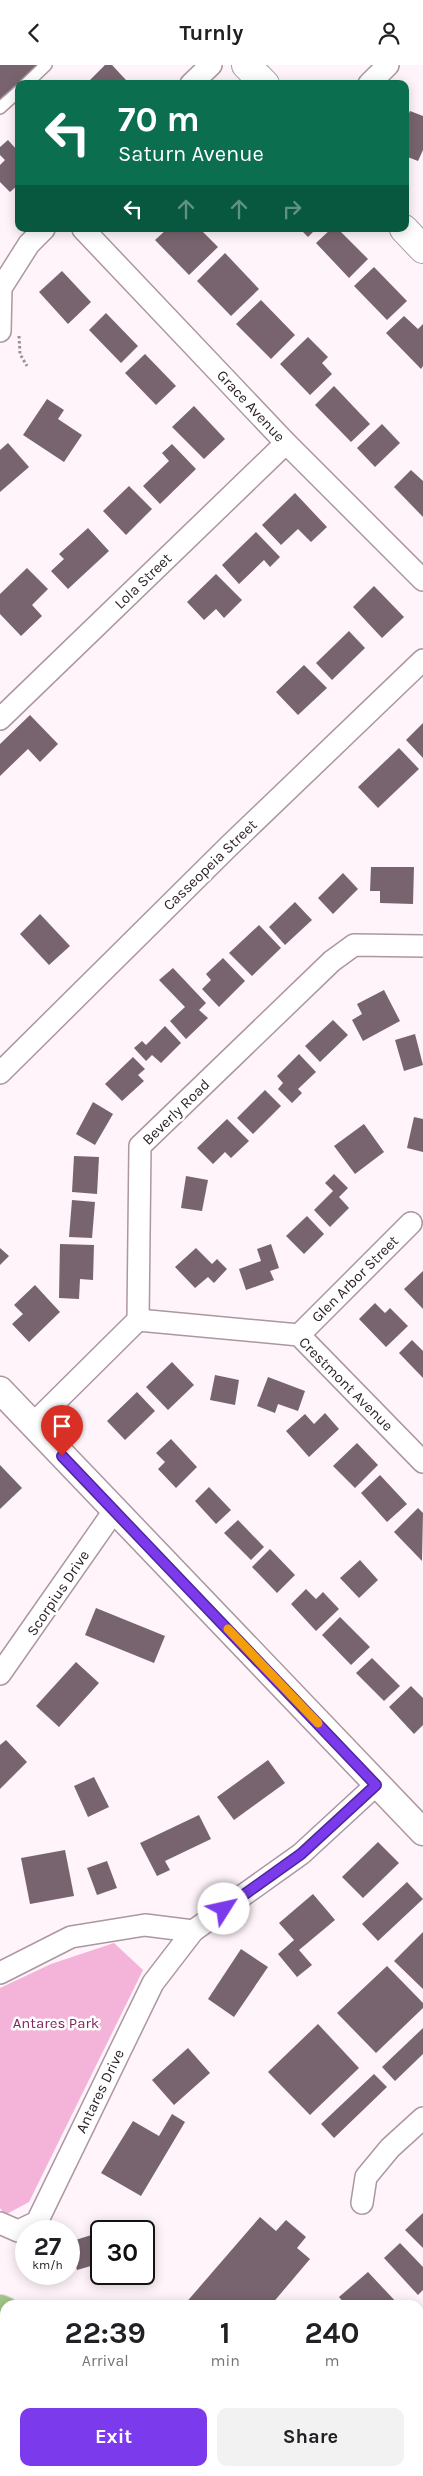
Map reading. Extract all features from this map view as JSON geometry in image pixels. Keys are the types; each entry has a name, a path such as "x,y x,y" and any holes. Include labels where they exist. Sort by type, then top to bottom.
{"main road":[{"path":"246,65 261,80"},
{"path":"407,232 423,249"}],"street":[{"path":"195,80 210,65"},
{"path":"373,80 388,65"},
{"path":"0,331 1,288 29,244 41,232"},
{"name":"Grace Avenue","path":"86,232 286,443 423,580"},
{"name":"Lola Street","path":"0,719 286,443"},
{"name":"Casseopeia Street","path":"0,1073 230,846 423,660"},
{"name":"Beverly Road","path":"138,1320 140,1146 332,961 354,945 423,946"},
{"name":"Glen Arbor Street","path":"299,1335 411,1223"},
{"path":"32,1425 138,1320"},
{"name":"Crestmont Avenue","path":"138,1320 299,1335 423,1463"},
{"path":"0,1390 423,1832"},
{"name":"Scorpius Drive","path":"0,1674 114,1511"},
{"name":"Antares Drive","path":"0,2223 18,2231 37,2222 153,1983 192,1931 301,1854 376,1785"},
{"path":"0,1973 71,1937 145,1925 192,1931"},
{"path":"362,2203 366,2177 390,2148 423,2117"}],"lane":[{"path":"30,80 46,65"},
{"path":"0,109 15,95"}],"green space":[{"name":"Antares Park","path":"114,1943 143,1970 29,2202 5,2215 0,2208 0,1988 51,1964"}],"building":[{"path":"0,65 38,65 22,80 15,80 15,87 0,101"},
{"path":"105,65 112,65 126,80 90,80"},
{"path":"410,111 423,116 423,150 418,161 409,158"},
{"path":"8,140 15,148 15,188 10,192 0,182 0,165 5,160 0,155 0,147"},
{"path":"164,232 203,232 218,247 189,275 155,240"},
{"path":"303,232 313,232 308,237"},
{"path":"328,232 341,232 368,259 349,278 316,243"},
{"path":"225,253 259,289 231,316 197,281"},
{"path":"374,267 407,301 387,320 354,286"},
{"path":"62,271 91,302 68,324 39,292"},
{"path":"261,300 295,335 271,359 236,324"},
{"path":"106,313 138,346 121,363 89,330"},
{"path":"404,316 418,329 423,324 423,366 421,369 386,333"},
{"path":"308,337 328,357 322,363 332,374 310,395 280,364"},
{"path":"145,354 176,386 156,405 125,373"},
{"path":"334,386 370,424 351,442 315,405"},
{"path":"47,399 64,410 58,419 82,435 64,462 23,435"},
{"path":"194,406 225,439 204,459 172,427"},
{"path":"382,424 400,443 375,467 357,448"},
{"path":"8,443 29,467 0,492 0,450"},
{"path":"172,444 196,469 160,504 143,486 169,461 162,453"},
{"path":"411,470 423,481 423,517 394,487"},
{"path":"129,486 152,509 126,535 103,511"},
{"path":"295,493 327,527 311,542 298,529 281,545 262,525"},
{"path":"88,528 109,551 68,589 51,571 64,559 59,554"},
{"path":"256,532 280,557 270,567 264,560 239,584 222,565"},
{"path":"27,568 48,589 32,605 42,616 21,636 0,614 0,594"},
{"path":"216,574 242,600 224,618 216,609 204,620 187,602"},
{"path":"374,586 404,617 382,638 353,607"},
{"path":"349,631 365,648 332,680 316,663"},
{"path":"304,665 327,688 298,715 276,692"},
{"path":"30,715 58,744 40,762 28,749 0,776 0,744"},
{"path":"423,723 423,758 406,740"},
{"path":"399,748 419,769 378,808 358,787"},
{"path":"371,867 414,867 413,904 380,903 380,891 370,891"},
{"path":"343,873 358,889 333,914 318,898"},
{"path":"295,902 312,920 285,945 269,927"},
{"path":"40,914 70,946 49,965 20,934"},
{"path":"259,925 281,948 252,976 229,953"},
{"path":"223,958 245,981 219,1007 202,989 211,980 206,974"},
{"path":"173,968 206,1003 199,1010 208,1018 186,1039 170,1021 185,1007 159,980"},
{"path":"384,990 400,1021 363,1041 352,1020 362,1014 357,1004"},
{"path":"333,1020 348,1035 320,1062 305,1046"},
{"path":"165,1026 181,1043 161,1063 152,1055 146,1061 134,1048 142,1041 146,1045"},
{"path":"415,1034 423,1065 404,1071 395,1040"},
{"path":"299,1054 316,1072 298,1089 302,1093 292,1103 278,1089 283,1083 277,1076"},
{"path":"133,1057 145,1069 138,1075 144,1081 122,1101 105,1084"},
{"path":"265,1090 281,1106 253,1134 237,1118"},
{"path":"93,1102 113,1114 95,1145 76,1134"},
{"path":"414,1117 423,1119 423,1152 407,1148"},
{"path":"227,1119 249,1141 231,1158 225,1152 213,1164 197,1148"},
{"path":"364,1124 384,1152 355,1174 334,1146"},
{"path":"74,1156 99,1157 97,1194 72,1192"},
{"path":"334,1174 348,1188 339,1197 349,1208 330,1227 314,1210 333,1191 325,1183"},
{"path":"186,1176 208,1180 202,1211 181,1208"},
{"path":"72,1200 95,1202 92,1238 69,1237"},
{"path":"307,1216 324,1234 304,1254 286,1236"},
{"path":"60,1244 94,1245 93,1280 80,1279 79,1299 59,1298"},
{"path":"271,1244 279,1268 270,1271 274,1280 246,1290 239,1269 261,1261 257,1249"},
{"path":"0,1248 9,1256 0,1265"},
{"path":"196,1248 212,1264 217,1259 227,1269 214,1283 208,1277 195,1288 175,1267"},
{"path":"423,1271 423,1309 404,1289"},
{"path":"35,1285 60,1312 29,1342 12,1324 23,1314 14,1305"},
{"path":"375,1303 385,1313 390,1308 408,1326 386,1347 359,1319"},
{"path":"412,1340 423,1351 423,1378 399,1353"},
{"path":"172,1362 194,1385 168,1410 146,1387"},
{"path":"215,1375 239,1380 235,1405 210,1400"},
{"path":"268,1377 305,1391 298,1411 278,1404 275,1413 257,1406"},
{"path":"137,1392 155,1411 125,1440 107,1421"},
{"path":"325,1413 339,1429 309,1457 286,1431 305,1414 314,1424"},
{"path":"171,1439 197,1467 176,1488 158,1469 165,1462 156,1453"},
{"path":"357,1443 378,1465 355,1488 333,1466"},
{"path":"0,1465 22,1488 0,1509"},
{"path":"380,1475 407,1504 387,1522 361,1493"},
{"path":"209,1487 231,1510 216,1524 195,1501"},
{"path":"418,1508 423,1513 422,1561 394,1532"},
{"path":"238,1520 264,1547 251,1560 224,1533"},
{"path":"270,1549 295,1575 277,1593 252,1567"},
{"path":"360,1560 378,1580 359,1598 340,1578"},
{"path":"306,1589 316,1599 323,1592 339,1609 316,1631 291,1604"},
{"path":"96,1608 165,1636 154,1663 85,1635"},
{"path":"340,1617 370,1647 351,1665 322,1635"},
{"path":"372,1658 400,1686 384,1701 356,1673"},
{"path":"76,1662 99,1683 59,1727 36,1706"},
{"path":"411,1686 423,1698 423,1725 414,1734 389,1707"},
{"path":"6,1740 27,1762 0,1789 0,1745"},
{"path":"268,1760 285,1783 234,1820 217,1797"},
{"path":"94,1777 109,1807 88,1817 74,1786"},
{"path":"199,1815 211,1839 165,1861 170,1870 157,1876 140,1843"},
{"path":"378,1842 399,1863 363,1898 342,1877"},
{"path":"65,1850 74,1896 30,1904 21,1858"},
{"path":"107,1861 117,1888 97,1895 87,1868"},
{"path":"407,1882 423,1899 378,1941 362,1924"},
{"path":"313,1894 335,1920 299,1950 312,1965 297,1977 278,1954 294,1940 279,1923"},
{"path":"423,1932 423,1989 394,1961"},
{"path":"241,1949 268,1967 234,2017 208,1999"},
{"path":"387,1966 423,2003 423,2008 376,2053 337,2013"},
{"path":"318,2024 359,2068 310,2115 268,2072"},
{"path":"423,2028 423,2054 395,2081 382,2067"},
{"path":"188,2048 210,2073 174,2105 152,2080"},
{"path":"374,2074 387,2087 334,2138 321,2124"},
{"path":"172,2114 185,2122 141,2196 101,2173 133,2121 159,2136"},
{"path":"423,2213 423,2248 405,2230"},
{"path":"260,2217 276,2231 286,2220 306,2237 297,2248 310,2259 275,2300 188,2300"},
{"path":"90,2235 90,2266 80,2269 80,2239"},
{"path":"400,2243 423,2267 423,2290 418,2295 384,2258"},
{"path":"368,2272 394,2300 342,2300 339,2297"}],"slow traffic":[{"path":"228,1629 318,1723"}],"route":[{"path":"62,1456 376,1785 301,1854 224,1909"}]}
